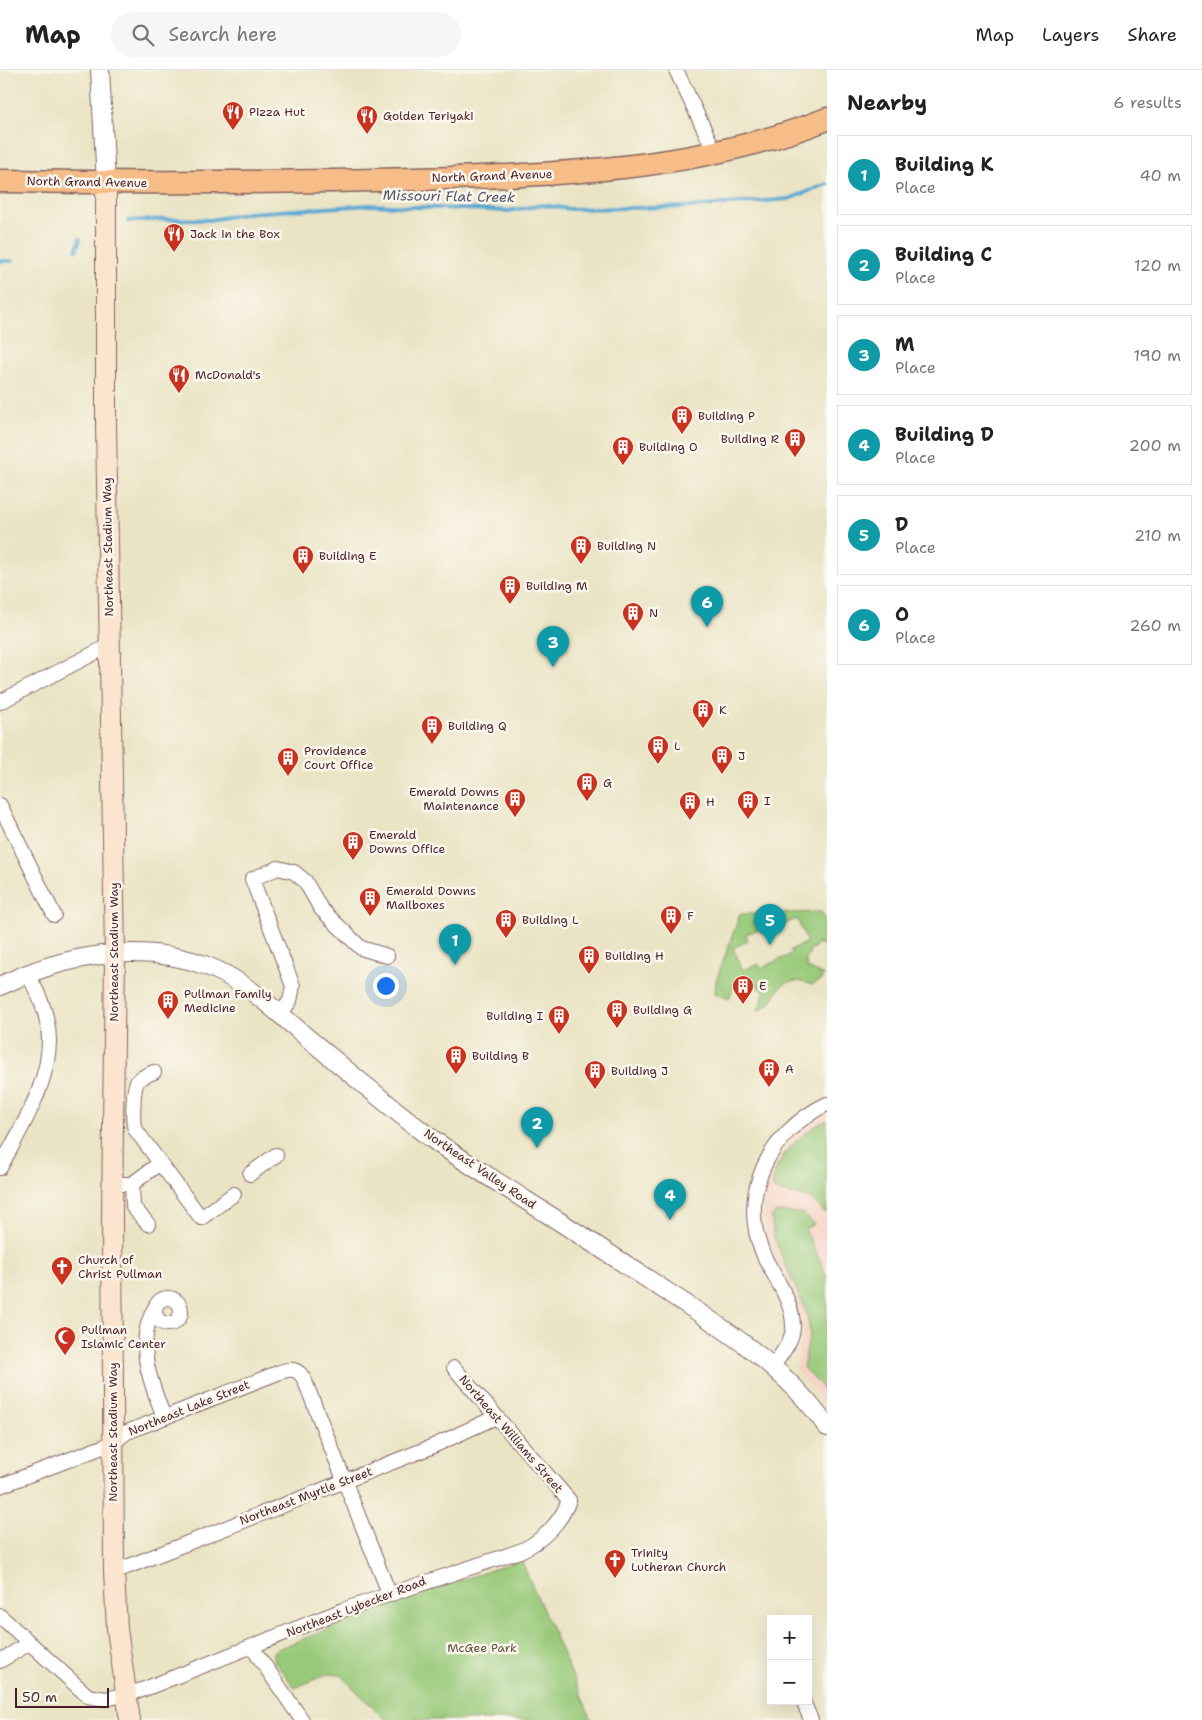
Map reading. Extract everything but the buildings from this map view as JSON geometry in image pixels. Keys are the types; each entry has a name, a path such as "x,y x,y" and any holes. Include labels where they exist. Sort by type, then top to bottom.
{"main road":[{"name":"North Grand Avenue","path":"0,181 106,183 314,182 554,174 675,160 715,152 806,128 827,119"},
{"name":"Northeast Stadium Way","path":"106,183 106,426 115,954 112,1184 114,1572 117,1629 130,1720"}],"street":[{"path":"100,70 106,183"},
{"path":"676,70 715,152"},
{"path":"0,702 110,645"},
{"path":"0,804 54,915"},
{"path":"280,1014 290,1001 293,986 252,879 278,868 294,872 305,881 321,909 361,948 387,956"},
{"name":"Northeast Valley Road","path":"0,986 27,972 58,963 115,954 143,953 207,966 242,985 280,1014 425,1134 715,1322 773,1366 812,1404 827,1427"},
{"path":"0,1168 43,1077 50,1051 45,1011 27,972"},
{"path":"154,1072 137,1083 133,1124 160,1164 201,1218 234,1194"},
{"path":"773,1366 790,1340 793,1323 789,1305 764,1255 758,1236 755,1198 758,1183 764,1166 778,1141 803,1117 827,1104"},
{"path":"250,1174 276,1155"},
{"path":"112,1184 132,1184 160,1164"},
{"path":"132,1184 132,1207 148,1224"},
{"path":"156,1306 147,1328 146,1358 148,1375 164,1417"},
{"name":"Northeast Williams Street","path":"454,1368 569,1500"},
{"name":"Northeast Lake Street","path":"0,1486 113,1443 127,1432 285,1370 297,1370 304,1379 345,1480"},
{"name":"Northeast Myrtle Street","path":"114,1572 345,1480 431,1448 496,1417"},
{"path":"345,1480 389,1593"},
{"name":"Northeast Lybecker Road","path":"0,1616 28,1644 88,1696 100,1700 126,1695 389,1593 520,1552 537,1544 565,1511 569,1500"},
{"path":"0,1661 28,1644"},
{"path":"252,1647 302,1720"},
{"path":"805,1705 811,1720"}],"shaded area":[{"path":"827,1115 827,1414 815,1391 796,1370 803,1332 801,1316 769,1244 764,1217 766,1184 778,1159 804,1127"}],"green space":[{"path":"821,912 827,925 827,947 817,943 814,949 811,948 805,963 808,964 806,967 823,975 821,980 812,985 799,981 790,982 779,989 771,1001 758,1011 765,991 758,988 759,985 743,979 742,983 736,980 729,999 715,994 716,981 740,914","holes":["797,919 807,942 790,950 792,954 761,968 759,964 743,970 733,948 748,941 746,934 778,923 780,926"]},
{"path":"827,1120 827,1212 824,1213 818,1205 806,1197 788,1194 773,1188 777,1167 790,1147 808,1131"},
{"path":"776,1212 803,1213 814,1224 805,1229 827,1276 827,1398 820,1385 803,1368 810,1332 807,1314 774,1238 771,1217"},
{"name":"McGee Park","path":"521,1560 592,1720 386,1720 340,1675 327,1674 295,1688 273,1659 273,1652 275,1650 397,1602"}],"waterway":[{"name":"Missouri Flat Creek","path":"128,221 210,220 248,213 370,205 508,211 542,205 570,209 690,207 789,199 827,184"},
{"name":"Missouri Flat Creek","path":"76,250 80,239"},
{"name":"Missouri Flat Creek","path":"0,261 12,261"}],"place":[{"name":"Pizza Hut","path":"233,131"},
{"name":"Golden Teriyaki","path":"367,135"},
{"name":"Jack in the Box","path":"174,253"},
{"name":"McDonald's","path":"179,394"},
{"name":"Building P","path":"682,435"},
{"name":"Building R","path":"795,458"},
{"name":"Building O","path":"623,466"},
{"name":"Building N","path":"581,565"},
{"name":"Building E","path":"303,575"},
{"name":"Building M","path":"510,605"},
{"name":"O","path":"707,627"},
{"name":"N","path":"633,632"},
{"name":"M","path":"553,667"},
{"name":"K","path":"703,729"},
{"name":"Building Q","path":"432,745"},
{"name":"L","path":"658,765"},
{"name":"J","path":"722,775"},
{"name":"Providence Court Office","path":"288,777"},
{"name":"G","path":"587,802"},
{"name":"Emerald Downs Maintenance","path":"515,818"},
{"name":"I","path":"748,820"},
{"name":"H","path":"690,821"},
{"name":"Emerald Downs Office","path":"353,861"},
{"name":"Emerald Downs Mailboxes","path":"370,917"},
{"name":"F","path":"671,935"},
{"name":"Building L","path":"506,939"},
{"name":"D","path":"770,945"},
{"name":"Building K","path":"455,965"},
{"name":"Building H","path":"589,975"},
{"name":"E","path":"743,1005"},
{"name":"Pullman Family Medicine","path":"168,1020"},
{"name":"Building G","path":"617,1029"},
{"name":"Building I","path":"559,1035"},
{"name":"Building B","path":"456,1075"},
{"name":"A","path":"769,1088"},
{"name":"Building J","path":"595,1090"},
{"name":"Building C","path":"537,1148"},
{"name":"Building D","path":"670,1220"},
{"name":"Church of Christ Pullman","path":"62,1286"},
{"name":"Pullman Islamic Center","path":"65,1356"},
{"name":"Trinity Lutheran Church","path":"615,1579"}]}
